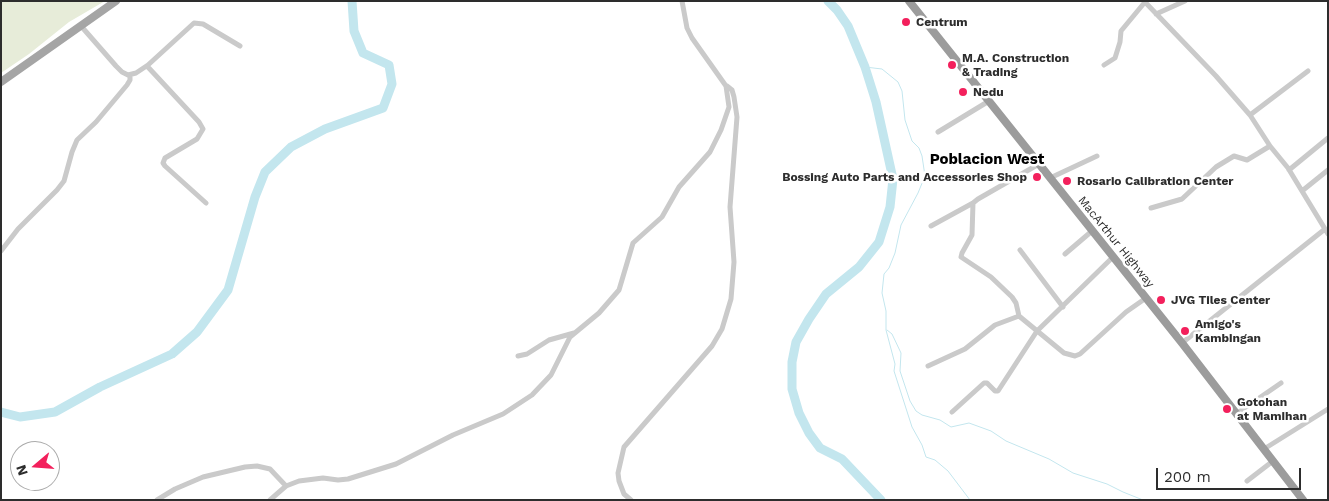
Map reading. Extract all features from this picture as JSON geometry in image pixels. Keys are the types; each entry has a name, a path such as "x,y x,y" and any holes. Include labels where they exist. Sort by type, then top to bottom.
{"highway":[{"name":"MacArthur Highway","path":"909,1 1182,343 1302,500"}],"main road":[{"path":"1,82 116,1"}],"street":[{"path":"270,500 286,486 312,478 338,480 357,478 396,464 453,435 503,414 532,395 547,380 556,366 564,346 574,333 614,297 622,283 633,244 662,217 679,187 713,147 722,130 730,99 726,86 692,38 682,1"},
{"path":"1156,14 1185,1"},
{"path":"1104,65 1115,58 1121,41 1121,31 1144,2 1216,76 1250,115 1270,146 1289,170 1326,231 1182,343"},
{"path":"81,26 122,72 130,74 147,66 194,24 203,24 240,46"},
{"path":"147,66 199,122 203,129 196,139 165,158 163,163 206,203"},
{"path":"1250,115 1308,71"},
{"path":"1,251 18,229 64,181 77,140 96,122 127,85 130,74"},
{"path":"631,500 624,494 619,481 618,473 624,447 712,346 722,328 731,299 734,262 730,207 737,117 732,90 726,86"},
{"path":"938,132 989,101"},
{"path":"1289,170 1328,138"},
{"path":"1150,208 1182,199 1216,167 1234,156 1247,160 1270,146"},
{"path":"1050,178 1097,156"},
{"path":"931,226 1039,164"},
{"path":"1302,191 1328,170"},
{"path":"973,203 972,235 961,257 991,277 1012,297 1019,316 1064,353 1075,356 1080,354 1126,312 1146,298"},
{"path":"1065,254 1092,231"},
{"path":"1020,250 1063,307"},
{"path":"952,412 984,383 987,383 995,392 997,391 1037,331 1113,257"},
{"path":"928,366 965,349 995,325 1019,316"},
{"path":"518,356 527,354 549,340 574,333"},
{"path":"1236,414 1281,383"},
{"path":"1264,450 1328,409"},
{"path":"1247,481 1273,461"},
{"path":"157,500 188,482 245,467 257,466 270,469 286,486"}],"green space":[{"path":"1,1 105,1 69,22 29,54 1,73"}],"waterway":[{"path":"1,412 20,417 55,412 100,387 172,354 197,332 228,290 255,197 265,172 291,147 325,129 383,108 392,84 389,65 363,53 354,31 352,1"},
{"path":"828,1 848,26 865,67 876,102 893,179 890,207 879,242 859,267 826,294 796,342 792,362 792,389 799,413 809,433 820,448 842,459 881,500"},
{"path":"865,67 882,69 898,82 902,91 905,120 912,141 919,148 922,156 925,176 901,225 895,253 889,268 884,274 882,293 886,311 886,330 895,364 894,371 912,427 926,457 935,460 948,471 970,500"},
{"path":"887,330 892,334 901,353 900,371 910,401 916,411 922,415 940,420 951,427 969,423 991,431 1006,441 1049,459 1073,473 1107,484 1143,500"}],"place":[{"name":"Centrum","path":"906,22"},
{"name":"M.A. Construction & Trading","path":"952,65"},
{"name":"Nedu","path":"963,92"},
{"name":"Bossing Auto Parts and Accessories Shop","path":"1037,177"},
{"name":"Rosario Calibration Center","path":"1067,181"},
{"name":"JVG Tiles Center","path":"1161,300"},
{"name":"Amigo's Kambingan","path":"1185,331"},
{"name":"Gotohan at Mamihan","path":"1227,409"}],"district":[{"name":"Poblacion West","path":"987,160"}]}
